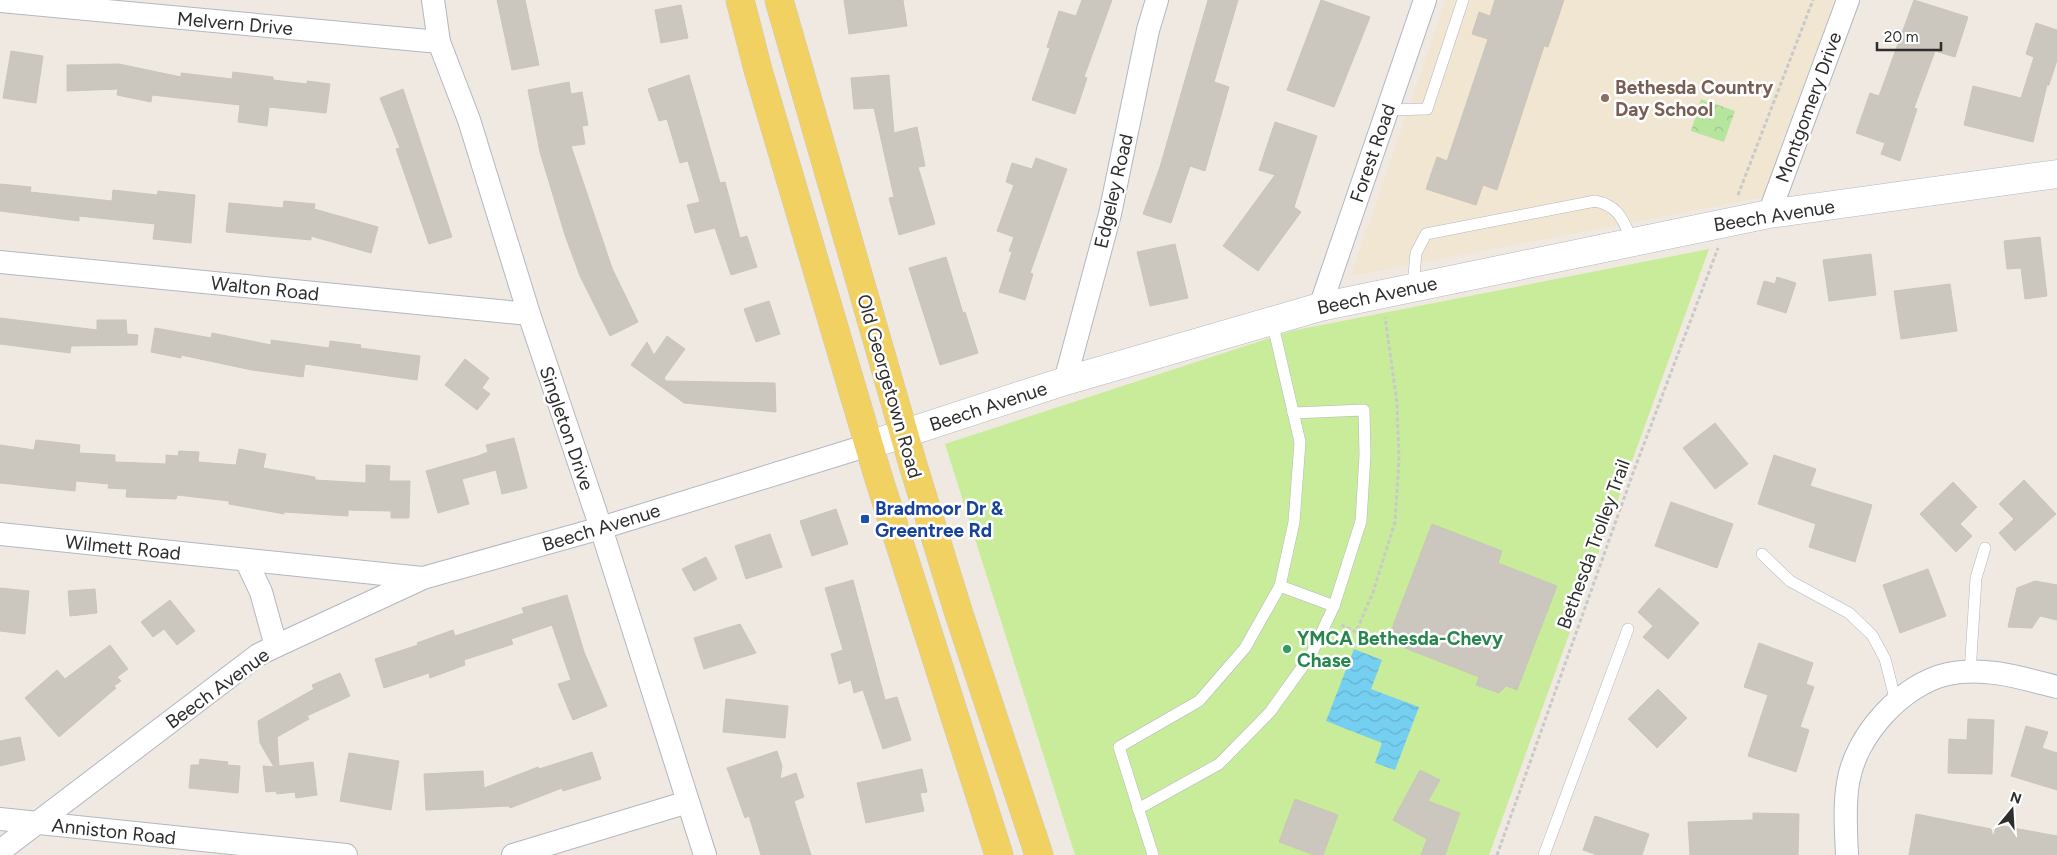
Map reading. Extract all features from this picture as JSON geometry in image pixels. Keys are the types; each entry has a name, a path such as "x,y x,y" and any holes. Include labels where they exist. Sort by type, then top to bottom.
{"main road":[{"name":"Old Georgetown Road","path":"740,0 758,70 869,445 999,855"},
{"name":"Old Georgetown Road","path":"779,0 904,433 959,614 1039,855"}],"street":[{"name":"Singleton Drive","path":"433,0 439,42 469,120 529,314 601,528 705,855"},
{"name":"Edgeley Road","path":"1065,381 1110,214 1148,30 1157,0"},
{"name":"Forest Road","path":"1320,307 1425,0"},
{"name":"Montgomery Drive","path":"1769,214 1848,0"},
{"name":"Melvern Drive","path":"0,1 439,42"},
{"name":"Beech Avenue","path":"0,851 258,655 423,578 601,528 869,445 1065,381 1320,307 1769,214 2057,174"},
{"name":"Walton Road","path":"0,262 529,314"},
{"name":"Wilmett Road","path":"0,534 423,578"},
{"path":"246,560 261,592 276,646"},
{"path":"1847,855 1846,815 1848,782 1857,753 1887,709 1922,683 1949,674 1998,672 2057,687"},
{"path":"513,855 688,802"},
{"name":"Anniston Road","path":"0,819 346,855"}],"lane":[{"path":"1387,110 1427,109 1463,0"},
{"path":"1413,287 1416,253 1426,234 1595,201 1607,203 1618,211 1633,242"},
{"path":"1153,855 1119,747 1199,702 1246,648 1280,586 1294,522 1300,442 1272,321"},
{"path":"1138,809 1219,764 1270,712 1311,655 1334,606 1361,521 1365,456 1364,410 1293,413"},
{"path":"1970,673 1976,578 1985,548"},
{"path":"1762,554 1790,581 1849,613 1872,634 1885,659 1896,702"},
{"path":"1280,586 1334,606"},
{"path":"1544,855 1628,629"}],"path":[{"path":"1736,199 1813,0"},
{"name":"Bethesda Trolley Trail","path":"1497,855 1620,509 1720,243"}],"shaded area":[{"name":"Bethesda Country Day School","path":"1446,0 1834,0 1764,197 1351,276"}],"green space":[{"path":"1701,99 1735,111 1724,142 1691,131"},
{"name":"YMCA Bethesda-Chevy Chase","path":"1709,249 1489,855 1075,855 945,444 1291,331"}],"water":[{"path":"1354,649 1382,660 1371,689 1419,707 1395,770 1375,763 1382,743 1326,721"}],"building":[{"path":"497,0 525,0 539,65 512,70"},
{"path":"844,0 903,0 907,26 849,34"},
{"path":"1082,0 1112,0 1084,77 1087,78 1075,114 1032,100 1050,48 1047,47 1059,11 1076,16"},
{"path":"1208,0 1238,0 1214,82 1229,87 1205,171 1190,166 1171,223 1143,214 1160,167"},
{"path":"1321,0 1370,17 1334,107 1287,90"},
{"path":"1495,0 1564,0 1548,47 1544,46 1497,190 1483,185 1476,205 1426,189 1437,157 1447,161 1488,39 1472,34 1479,12 1490,16"},
{"path":"1914,0 1968,17 1955,57 1935,51 1914,108 1917,109 1900,161 1881,154 1885,143 1856,133 1870,93 1879,96"},
{"path":"681,5 688,38 661,43 655,10"},
{"path":"2036,23 2057,30 2057,60 2049,85 2047,85 2033,142 1964,125 1973,86 2021,98 2034,57 2026,54"},
{"path":"11,51 43,56 36,103 3,98"},
{"path":"119,64 181,77 181,73 232,79 233,72 273,77 273,80 307,84 307,81 330,84 326,113 269,107 267,126 238,122 240,105 152,95 151,102 117,95 118,89 67,91 67,65"},
{"path":"689,75 720,183 725,182 740,238 747,236 757,267 731,275 715,228 695,233 687,205 700,202 688,161 680,163 667,119 659,121 648,89"},
{"path":"889,75 894,133 917,127 925,166 918,167 935,224 899,235 889,198 894,197 874,108 854,109 851,78"},
{"path":"569,82 571,94 582,92 588,125 582,126 585,144 571,146 612,268 638,322 610,336 580,276 565,235 540,152 528,90"},
{"path":"403,89 452,237 429,244 396,149 400,148 380,98"},
{"path":"1275,122 1317,136 1294,207 1301,212 1258,271 1223,246 1275,175 1259,170"},
{"path":"1036,158 1067,169 1030,273 1033,274 1025,300 999,292 1012,252 1009,251 1014,237 997,231 1014,185 1006,182 1012,163 1032,169"},
{"path":"0,184 31,187 30,192 112,201 113,190 157,195 158,191 195,195 191,243 153,239 155,224 79,216 79,221 0,211"},
{"path":"284,201 315,204 314,209 378,227 371,253 311,236 311,240 226,232 229,203 283,208"},
{"path":"2040,237 2047,296 2025,299 2021,268 2007,269 2004,241"},
{"path":"1175,244 1188,298 1150,306 1137,252"},
{"path":"1871,254 1876,295 1829,301 1823,260"},
{"path":"946,257 963,313 965,312 978,353 940,365 909,268"},
{"path":"1777,277 1796,283 1786,313 1757,304 1764,281 1775,284"},
{"path":"1950,284 1957,331 1901,339 1894,291"},
{"path":"769,301 780,334 756,342 744,309"},
{"path":"0,318 97,330 97,320 126,320 127,334 138,335 137,345 71,346 70,353 0,344"},
{"path":"155,328 211,338 212,333 271,345 271,340 329,348 330,341 361,345 360,348 420,356 417,380 305,364 303,377 252,370 181,355 181,358 151,352"},
{"path":"667,336 685,349 664,378 666,381 775,383 776,412 684,403 631,365 647,342 654,355"},
{"path":"465,359 489,378 482,388 490,394 477,410 445,385"},
{"path":"1715,423 1748,464 1715,489 1683,448"},
{"path":"514,438 527,488 502,494 496,470 462,479 469,504 438,513 426,471 478,456 488,452 486,445"},
{"path":"36,440 80,445 79,453 115,455 115,462 166,464 166,455 178,456 179,451 199,452 198,462 236,465 239,449 266,454 263,468 315,477 315,480 366,483 366,465 390,466 389,481 410,481 409,518 391,518 391,511 348,510 348,516 284,512 284,514 229,504 229,501 177,495 176,499 126,497 127,489 108,488 109,484 76,481 75,491 0,483 0,445 34,450"},
{"path":"1774,455 1816,469 1810,486 1872,505 1855,562 1809,547 1816,524 1758,504"},
{"path":"2024,480 2056,514 2015,551 1999,533 2014,519 1999,504"},
{"path":"1953,482 1977,507 1960,524 1972,536 1956,552 1920,514"},
{"path":"1671,502 1733,524 1717,568 1655,546"},
{"path":"836,509 848,544 812,556 800,521"},
{"path":"1432,524 1502,551 1498,563 1557,586 1517,690 1506,686 1499,693 1476,685 1479,677 1387,641"},
{"path":"770,534 782,567 746,579 735,546"},
{"path":"706,557 717,579 694,591 682,569"},
{"path":"1928,569 1946,616 1900,633 1883,585"},
{"path":"853,580 885,700 897,697 911,740 883,749 863,690 854,693 851,680 839,684 831,654 843,650 825,588"},
{"path":"2035,581 2057,585 2057,620 2040,616 2032,628 2008,627 2017,588"},
{"path":"0,588 29,591 25,634 0,631"},
{"path":"1659,588 1699,623 1668,659 1643,637 1653,626 1638,612"},
{"path":"95,589 97,613 70,616 68,591"},
{"path":"567,595 584,652 607,706 573,720 558,684 571,680 552,625 511,639 513,644 464,660 465,665 430,678 429,673 384,688 375,659 418,645 417,643 453,630 455,636 524,613 522,608"},
{"path":"170,600 195,631 177,645 164,629 153,637 141,622"},
{"path":"740,624 756,653 704,669 694,638"},
{"path":"1759,643 1813,663 1806,684 1814,687 1800,727 1809,730 1796,772 1748,756 1768,695 1744,687"},
{"path":"110,645 128,669 117,677 121,681 114,686 116,688 59,737 25,698 57,670 65,679"},
{"path":"340,673 350,696 307,716 309,719 277,737 279,766 313,762 317,795 296,798 295,792 277,794 276,791 266,792 263,766 274,767 260,743 258,721 314,689 312,685"},
{"path":"1658,689 1687,718 1657,748 1628,719"},
{"path":"726,699 788,706 785,738 723,732"},
{"path":"1968,719 1994,720 1992,774 1948,773 1949,739 1967,740"},
{"path":"2026,726 2048,732 2042,748 2057,753 2057,790 2011,776"},
{"path":"20,737 25,760 0,766 0,741"},
{"path":"777,751 782,766 780,779 796,773 804,797 794,801 811,855 761,855 749,816 745,818 727,768"},
{"path":"592,752 601,779 563,791 562,788 510,808 509,806 426,810 424,774 483,771 484,788 538,767 539,769"},
{"path":"349,753 399,761 391,810 340,801"},
{"path":"200,759 228,762 227,765 240,766 238,793 189,788 191,765 199,765"},
{"path":"922,769 927,792 920,793 924,811 866,823 857,783"},
{"path":"1420,770 1440,780 1428,801 1460,813 1445,855 1421,855 1427,839 1393,820"},
{"path":"1295,799 1338,815 1323,855 1314,855 1279,842"},
{"path":"1753,813 1799,814 1798,855 1690,855 1688,822 1753,820"},
{"path":"1916,814 1991,829 1993,837 1997,825 2057,836 2057,855 1909,855"},
{"path":"1595,816 1649,834 1642,855 1597,855 1583,850"}],"place":[{"name":"Bethesda Country Day School","path":"1605,98"},
{"name":"Bradmoor Dr & Greentree Rd","path":"865,519"},
{"name":"YMCA Bethesda-Chevy Chase","path":"1287,649"}]}
